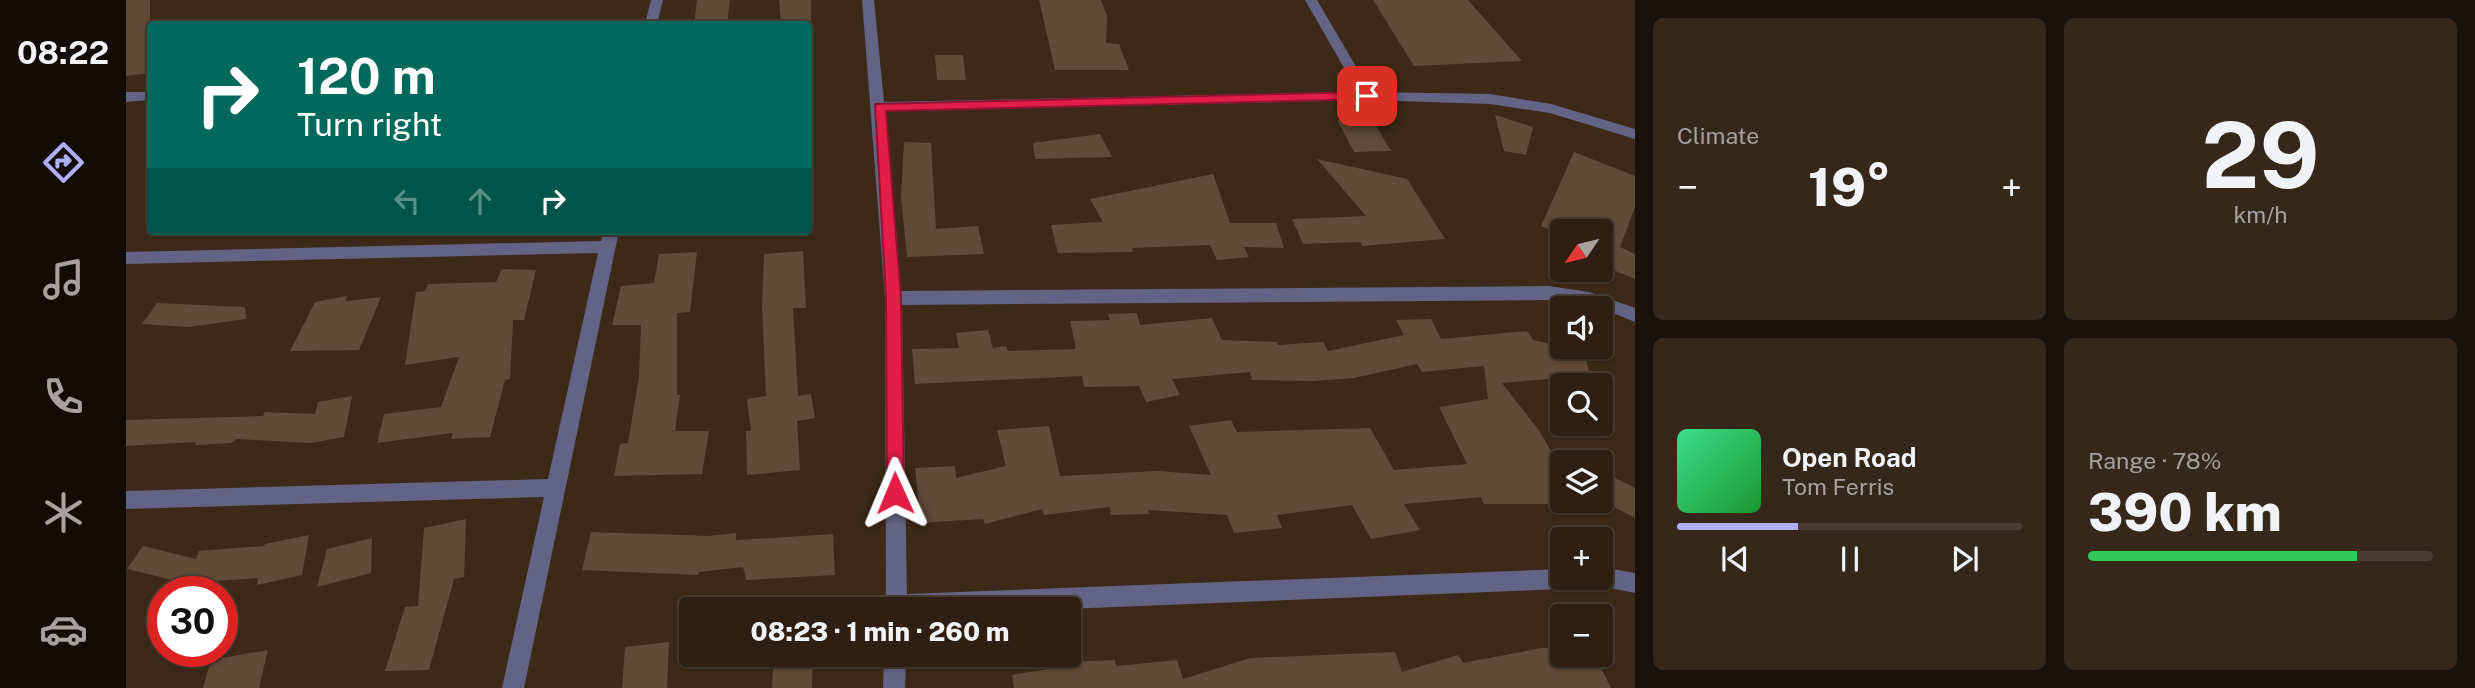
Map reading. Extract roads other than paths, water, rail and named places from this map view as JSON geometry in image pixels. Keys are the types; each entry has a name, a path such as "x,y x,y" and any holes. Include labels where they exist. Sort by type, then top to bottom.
{"street":[{"path":"652,21 657,0"},
{"path":"868,0 893,298 897,597"},
{"path":"1311,0 1367,96"},
{"path":"126,97 147,96"},
{"path":"879,107 1367,96 1490,99 1551,109 1635,134"},
{"path":"126,258 610,239 513,688"},
{"path":"893,298 1549,293 1589,299 1635,314"},
{"path":"126,500 558,488"},
{"path":"1081,599 1550,580"},
{"path":"1613,580 1635,583"},
{"path":"894,688 895,667"}]}
